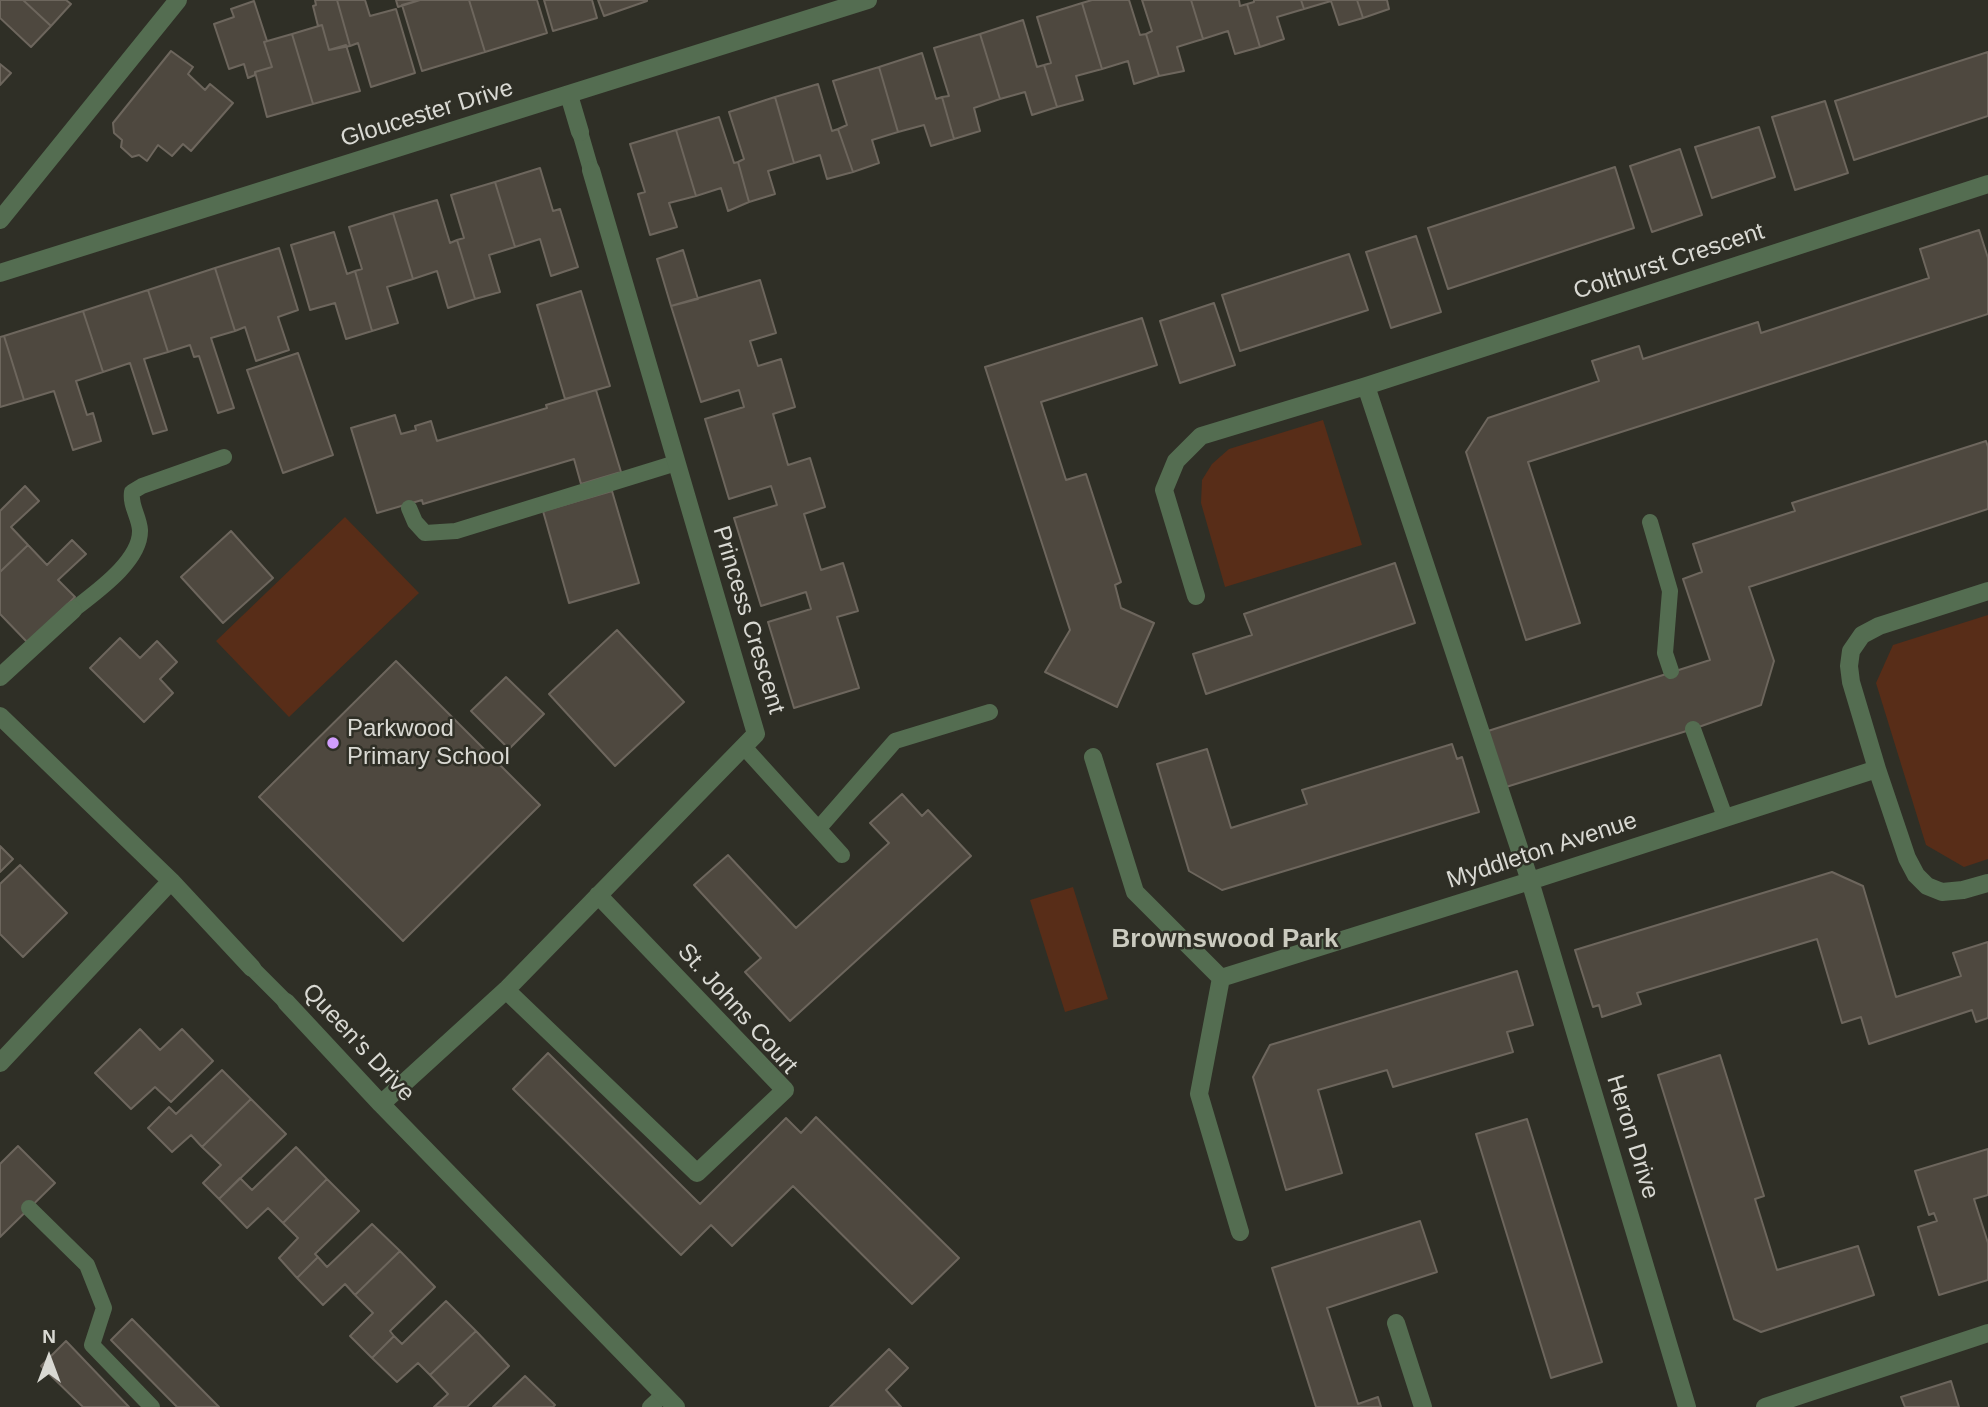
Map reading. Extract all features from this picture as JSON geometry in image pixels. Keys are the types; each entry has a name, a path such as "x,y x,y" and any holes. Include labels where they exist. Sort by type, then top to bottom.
{"street":[{"path":"0,220 178,0"},
{"name":"Gloucester Drive","path":"0,273 869,0"},
{"name":"Princess Crescent","path":"569,95 580,132"},
{"name":"Princess Crescent","path":"381,1104 506,990 756,734 590,170"},
{"name":"Colthurst Crescent","path":"1196,596 1164,490 1176,461 1201,436 1366,386 1988,184"},
{"path":"1366,386 1530,881"},
{"path":"1988,591 1879,626 1862,635 1851,651 1849,666 1850,682 1877,769 1907,858 1916,875 1927,886 1942,892 1964,890 1988,883"},
{"path":"0,677 74,610"},
{"name":"Queen's Drive","path":"0,716 171,881 252,968"},
{"path":"1093,757 1135,892 1220,978 1199,1094 1240,1232"},
{"name":"Myddleton Avenue","path":"1220,978 1877,769"},
{"path":"0,1063 171,881"},
{"name":"Heron Drive","path":"1530,881 1686,1407"},
{"name":"St. Johns Court","path":"506,990 697,1173 785,1090 598,895"},
{"name":"Queen's Drive","path":"286,1002 381,1104 670,1401"},
{"path":"1396,1323 1423,1407"},
{"path":"1765,1407 1988,1333"}],"lane":[{"name":"Princess Crescent","path":"580,132 590,170"},
{"path":"74,610 112,578 139,543 139,519 131,501 132,492 224,457"},
{"path":"409,508 415,522 425,533 456,531 676,463"},
{"path":"1650,522 1670,591 1665,653 1671,671"},
{"path":"819,828 895,741 990,712"},
{"path":"1693,729 1725,817"},
{"path":"744,747 842,855"},
{"name":"Queen's Drive","path":"252,968 286,1002"},
{"path":"29,1208 87,1265 104,1308 92,1345 152,1407"},
{"path":"650,1407 670,1401"}],"shaded area":[{"path":"1323,420 1362,545 1225,587 1201,503 1202,480 1212,464 1229,449"},
{"path":"345,517 419,593 289,717 216,641"},
{"path":"1988,615 1988,859 1964,867 1926,845 1876,683 1893,645"},
{"path":"1073,887 1108,999 1065,1012 1030,900"}],"building":[{"path":"0,0 23,0 51,26 31,47 0,18"},
{"path":"23,0 66,0 71,4 51,26"},
{"path":"315,0 337,0 350,46 329,50 322,25 318,26 313,6 316,5"},
{"path":"337,0 365,0 370,16 396,9 415,73 371,87 358,43 350,46"},
{"path":"396,0 420,0 398,7"},
{"path":"420,0 469,0 485,52 422,71 402,5"},
{"path":"469,0 537,0 547,33 485,52"},
{"path":"544,0 592,0 597,18 553,31"},
{"path":"598,0 647,0 647,1 604,16"},
{"path":"1092,0 1129,0 1140,35 1146,34 1159,76 1134,84 1128,61 1102,69 1082,3"},
{"path":"1142,0 1191,0 1203,39 1177,47 1184,71 1159,76 1146,34 1152,31"},
{"path":"1191,0 1239,0 1240,6 1247,4 1260,47 1235,54 1228,31 1203,39"},
{"path":"1254,0 1301,0 1304,9 1277,17 1284,39 1260,47 1247,4"},
{"path":"1301,0 1357,0 1363,18 1339,25 1331,1 1304,9"},
{"path":"1357,0 1387,0 1389,9 1363,18"},
{"path":"254,1 272,67 255,72 255,75 248,78 244,64 229,69 214,24 234,17 231,9"},
{"path":"1082,3 1102,69 1076,76 1083,100 1057,107 1044,65 1051,63 1037,17"},
{"path":"1023,20 1037,67 1044,65 1057,107 1032,115 1025,92 1000,99 980,34"},
{"path":"322,25 329,50 346,45 360,91 313,104 292,34"},
{"path":"292,34 313,104 267,117 255,72 272,67 264,42"},
{"path":"980,34 1000,99 974,108 980,131 954,139 942,97 949,96 934,48"},
{"path":"171,51 193,67 188,74 205,90 210,84 233,103 191,151 183,144 172,156 158,145 147,161 139,155 132,157 121,147 122,140 114,133 113,123"},
{"path":"1988,52 1988,116 1854,160 1835,101"},
{"path":"922,53 936,99 942,97 954,139 931,146 924,125 898,132 879,67"},
{"path":"0,64 11,73 0,85"},
{"path":"879,67 898,132 872,140 879,163 853,172 838,129 847,125 833,81"},
{"path":"818,84 832,131 838,129 853,172 827,179 820,155 794,163 775,97"},
{"path":"775,97 794,163 768,171 775,194 749,202 738,162 744,159 729,112"},
{"path":"1825,101 1848,173 1795,190 1772,117"},
{"path":"719,117 734,163 738,162 749,202 728,211 721,188 696,196 676,130"},
{"path":"1759,127 1775,177 1712,198 1695,147"},
{"path":"676,130 696,196 669,203 677,227 650,235 638,194 645,192 630,144"},
{"path":"1680,149 1702,215 1652,232 1630,166"},
{"path":"1615,167 1634,228 1448,289 1428,228"},
{"path":"540,168 553,211 560,209 578,267 551,276 540,239 515,247 495,182"},
{"path":"495,182 515,247 489,255 500,292 475,299 457,240 464,238 451,195"},
{"path":"437,200 450,243 457,240 475,299 448,308 437,271 413,279 393,213"},
{"path":"393,213 413,279 387,287 398,323 372,331 355,271 362,269 349,227"},
{"path":"1979,230 1988,258 1988,314 1528,462 1580,623 1526,640 1466,452 1488,418 1599,381 1592,361 1639,346 1643,359 1758,322 1761,333 1929,278 1920,249"},
{"path":"334,232 347,274 355,271 372,331 346,339 335,303 310,310 291,245"},
{"path":"1416,236 1441,312 1391,328 1366,252"},
{"path":"279,248 298,310 278,317 289,350 256,361 245,327 235,331 215,268"},
{"path":"683,250 698,299 671,306 657,259"},
{"path":"1349,254 1368,310 1240,351 1222,295"},
{"path":"215,268 235,331 211,338 234,408 218,413 199,356 194,357 190,345 168,352 148,290"},
{"path":"760,280 776,333 750,341 758,366 781,359 795,407 773,414 788,465 810,458 825,507 804,514 821,570 843,563 858,611 837,617 859,688 794,708 768,622 811,609 806,592 761,606 734,518 777,505 771,486 729,499 705,419 744,407 739,390 701,402 671,306"},
{"path":"148,290 168,352 144,359 167,430 153,434 130,363 103,372 83,311"},
{"path":"581,291 610,386 565,399 537,305"},
{"path":"1214,303 1235,365 1180,383 1160,321"},
{"path":"83,311 103,372 76,381 87,415 93,413 101,441 73,450 54,391 24,400 4,336"},
{"path":"1142,318 1157,365 1041,402 1066,480 1086,474 1121,582 1115,585 1121,608 1154,623 1117,707 1045,672 1070,630 985,367"},
{"path":"4,336 24,400 0,407 0,337"},
{"path":"298,353 333,455 283,473 247,370"},
{"path":"596,390 621,472 581,484 574,459 423,504 422,500 377,513 351,428 395,415 401,434 416,430 415,426 431,421 437,441 547,408 546,405"},
{"path":"1986,441 1988,509 1749,587 1774,661 1761,705 1506,787 1488,731 1710,660 1683,579 1702,572 1693,544 1795,511 1792,503"},
{"path":"25,486 39,501 11,527 28,545 0,572 0,511"},
{"path":"612,491 639,583 569,603 543,511"},
{"path":"231,531 273,578 223,623 181,577"},
{"path":"72,540 86,554 58,580 75,597 28,643 0,614 0,572 28,545 47,565"},
{"path":"1395,563 1415,623 1206,694 1193,654 1252,635 1244,614"},
{"path":"617,630 684,702 615,766 549,694"},
{"path":"120,638 140,658 157,641 177,662 160,679 173,693 144,722 90,668"},
{"path":"396,661 540,805 403,941 259,797"},
{"path":"506,677 544,714 509,749 471,711"},
{"path":"1452,744 1457,759 1462,757 1479,812 1222,890 1189,871 1157,764 1207,749 1231,828 1307,804 1302,790"},
{"path":"902,794 922,816 928,810 971,856 790,1021 745,972 761,958 694,885 728,855 796,928 889,843 870,823"},
{"path":"0,846 13,859 0,872"},
{"path":"20,865 67,913 23,957 0,934 0,884"},
{"path":"1832,872 1863,886 1896,997 1961,976 1953,953 1988,942 1988,1018 1976,1022 1972,1010 1869,1044 1861,1017 1842,1023 1817,939 1637,993 1641,1004 1602,1017 1599,1005 1593,1007 1575,950"},
{"path":"1517,971 1533,1025 1507,1032 1513,1052 1393,1087 1387,1070 1318,1090 1342,1173 1286,1190 1253,1077 1270,1045"},
{"path":"140,1029 160,1050 182,1029 213,1061 171,1102 155,1087 131,1109 95,1073"},
{"path":"548,1053 700,1204 786,1118 801,1133 816,1117 959,1258 912,1304 793,1186 732,1246 711,1225 681,1255 513,1089"},
{"path":"1720,1055 1764,1196 1755,1199 1777,1270 1858,1246 1874,1295 1761,1332 1734,1319 1658,1075"},
{"path":"222,1070 251,1099 202,1147 191,1135 172,1152 148,1128 169,1107 176,1114"},
{"path":"251,1099 286,1134 219,1199 203,1183 221,1165 202,1147"},
{"path":"1527,1119 1602,1362 1551,1378 1476,1134"},
{"path":"18,1146 55,1183 0,1237 0,1164"},
{"path":"296,1147 327,1179 283,1223 268,1208 247,1228 219,1199 240,1178 252,1190"},
{"path":"1988,1149 1988,1195 1974,1199 1988,1243 1988,1280 1939,1295 1918,1227 1937,1221 1934,1213 1929,1215 1915,1171"},
{"path":"327,1179 359,1211 315,1254 318,1257 297,1278 279,1258 298,1238 283,1223"},
{"path":"1420,1221 1437,1272 1327,1308 1358,1404 1378,1397 1381,1407 1316,1407 1272,1268"},
{"path":"372,1224 400,1251 355,1295 345,1284 323,1305 297,1278 318,1257 327,1267"},
{"path":"400,1251 435,1287 390,1331 394,1336 372,1358 350,1336 373,1313 355,1295"},
{"path":"446,1301 476,1331 430,1375 418,1363 397,1382 372,1358 394,1336 402,1344"},
{"path":"132,1319 219,1407 177,1407 111,1340"},
{"path":"476,1331 509,1366 467,1407 434,1407 448,1394 430,1375"},
{"path":"66,1341 129,1407 83,1407 41,1366"},
{"path":"889,1349 908,1368 886,1390 901,1407 830,1407"},
{"path":"525,1376 555,1405 553,1407 493,1407"},
{"path":"1951,1381 1959,1407 1905,1407 1901,1397"}],"place":[{"name":"Parkwood Primary School","path":"333,743"}],"district":[{"name":"Brownswood Park","path":"1225,940"}]}
